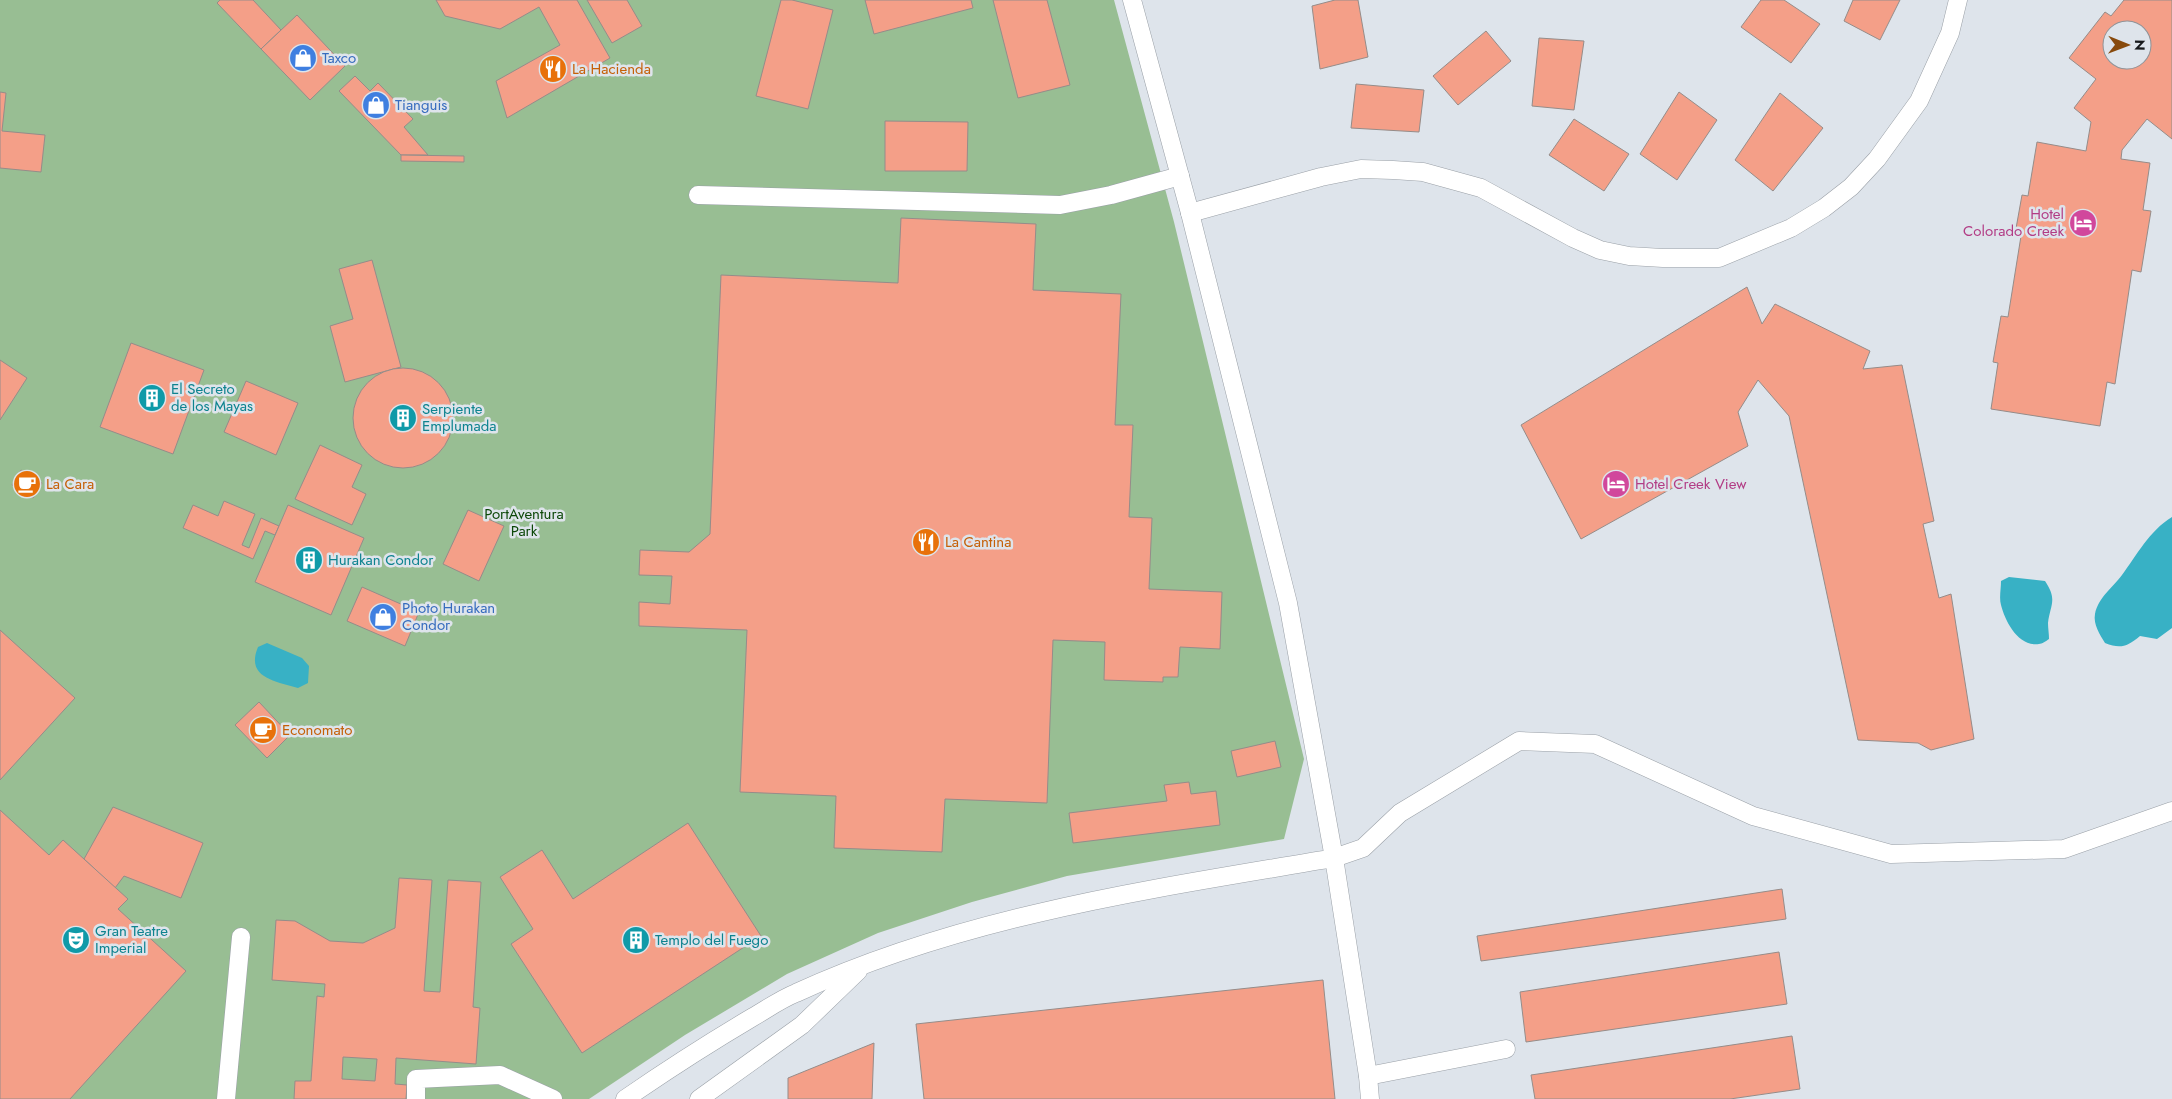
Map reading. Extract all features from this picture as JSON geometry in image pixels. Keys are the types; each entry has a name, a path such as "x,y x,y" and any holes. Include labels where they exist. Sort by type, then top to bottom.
{"lane":[{"path":"1132,0 1190,213 1288,603 1334,858 1370,1099"},
{"path":"1190,213 1321,177 1361,169 1423,172 1481,188 1573,238 1600,250 1628,256 1719,258 1791,228 1824,208 1851,187 1877,159 1919,101 1950,33 1958,0"},
{"path":"698,195 1060,205 1111,195 1180,176"},
{"path":"625,1099 700,1048 795,993 900,950 980,927 1104,898 1334,858 1363,848 1400,813 1519,741 1595,744 1753,816 1891,854 2064,849 2172,811"},
{"path":"226,1099 241,937"},
{"path":"699,1099 802,1025 863,965"},
{"path":"1368,1076 1506,1050"},
{"path":"416,1099 416,1079 500,1075 552,1099"}],"green space":[{"name":"PortAventura Park","path":"0,0 1114,0 1174,222 1304,759 1284,839 1067,876 972,902 878,933 787,974 685,1035 589,1099 0,1099"}],"water":[{"path":"2172,517 2172,628 2157,639 2140,636 2123,646 2105,643 2095,622 2095,614 2099,603 2150,536"},
{"path":"2009,577 2045,581 2049,588 2052,602 2048,623 2049,639 2043,643 2032,644 2025,641 2009,625 2000,602 2000,596 2001,581"},
{"path":"267,643 302,658 309,666 308,683 298,688 272,680 259,672 255,657 258,647"}],"building":[{"path":"220,0 253,0 281,30 261,49 217,3"},
{"name":"La Hacienda","path":"436,0 577,0 610,58 507,118 496,81 560,45 539,7 500,29 445,16"},
{"path":"587,0 627,0 642,26 612,43"},
{"path":"781,0 792,0 833,10 808,109 756,96"},
{"path":"865,0 971,0 973,8 874,34"},
{"path":"993,0 1047,0 1070,85 1018,98"},
{"path":"1335,0 1358,0 1368,57 1320,69 1312,6"},
{"path":"1761,0 1784,0 1820,24 1791,63 1741,27"},
{"path":"1853,0 1900,0 1880,40 1844,21"},
{"name":"Hotel Colorado Creek","path":"2124,0 2172,0 2172,139 2147,119 2122,150 2121,159 2150,163 2143,210 2151,211 2141,272 2132,270 2115,384 2107,382 2100,426 1991,409 1998,363 1993,362 2001,316 2008,317 2021,236 2015,234 2022,195 2028,196 2037,142 2086,151 2091,122 2074,108 2096,79 2069,58 2105,12 2111,16"},
{"name":"Taxco","path":"297,15 345,66 310,100 261,49"},
{"path":"1486,31 1511,61 1458,105 1433,76"},
{"path":"1539,38 1584,41 1574,110 1532,106"},
{"name":"Tianguis","path":"355,76 370,91 378,83 413,119 404,127 428,155 401,155 339,91"},
{"path":"1356,84 1424,90 1419,132 1351,128"},
{"path":"0,92 6,93 2,131 45,135 41,172 0,168"},
{"path":"1679,92 1717,120 1677,180 1640,154"},
{"path":"1780,93 1823,128 1773,191 1735,160"},
{"path":"1574,119 1629,154 1604,191 1549,155"},
{"path":"885,121 968,122 967,171 885,171"},
{"path":"401,155 464,156 464,162 401,161"},
{"name":"La Cantina","path":"901,218 1036,224 1033,290 1121,294 1115,425 1133,425 1129,517 1152,518 1149,589 1222,592 1220,649 1180,647 1178,677 1163,677 1163,682 1104,680 1105,642 1053,640 1047,803 945,799 942,852 834,848 836,796 740,792 747,630 639,626 639,602 670,604 672,576 639,575 640,550 689,552 710,534 721,275 898,283"},
{"path":"372,260 401,367 345,382 330,326 353,319 339,269"},
{"name":"Hotel Creek View","path":"1747,287 1762,324 1775,304 1870,351 1863,369 1902,365 1934,521 1923,524 1939,598 1951,594 1974,739 1931,750 1918,743 1858,740 1789,416 1758,380 1738,412 1748,446 1581,539 1521,425"},
{"name":"El Secreto de los Mayas","path":"131,343 204,370 173,454 100,427"},
{"path":"0,360 27,378 0,420"},
{"name":"Serpiente Emplumada","path":"403,368 422,371 439,382 450,399 453,418 450,437 439,454 422,465 403,468 384,465 367,454 356,437 353,418 356,399 367,382 384,371"},
{"path":"246,381 298,403 276,455 224,432"},
{"path":"320,445 362,465 352,487 366,494 352,525 295,499"},
{"name":"La Cara","path":"21,470 42,483 33,498 12,485"},
{"path":"224,501 255,514 242,545 249,548 261,518 279,526 275,535 265,531 253,559 183,528 193,505 218,516"},
{"name":"Hurakan Condor","path":"288,505 364,538 331,615 255,582"},
{"path":"468,510 504,526 479,581 443,564"},
{"name":"Photo Hurakan Condor","path":"362,587 419,612 405,646 347,621"},
{"path":"0,630 75,698 0,780"},
{"name":"Economato","path":"259,702 290,735 267,758 235,725"},
{"path":"1275,741 1281,767 1237,777 1231,751"},
{"path":"1189,782 1191,794 1216,791 1220,825 1073,843 1069,813 1167,801 1164,785"},
{"path":"113,807 203,843 181,898 124,876 115,888 84,859"},
{"name":"Gran Teatre Imperial","path":"0,810 49,855 63,840 128,899 118,909 186,971 70,1099 0,1099"},
{"name":"Templo del Fuego","path":"688,823 761,936 582,1053 511,944 533,929 500,877 542,850 573,899"},
{"path":"399,878 432,880 424,991 440,992 448,880 481,882 473,1007 480,1008 476,1064 396,1058 395,1084 407,1085 406,1099 294,1099 295,1081 311,1081 317,996 324,997 325,984 272,980 276,920 295,921 330,941 363,943 395,928","holes":["343,1057 377,1059 375,1081 342,1079"]},
{"path":"1782,889 1786,919 1481,961 1477,936"},
{"path":"1779,952 1787,1004 1526,1042 1520,992"},
{"path":"1323,980 1335,1099 924,1099 916,1024"},
{"path":"1792,1036 1800,1089 1730,1099 1535,1099 1531,1075"},
{"path":"874,1043 872,1099 788,1099 788,1078"}],"place":[{"name":"Taxco","path":"303,58"},
{"name":"La Hacienda","path":"553,69"},
{"name":"Tianguis","path":"376,105"},
{"name":"Hotel Colorado Creek","path":"2083,223"},
{"name":"El Secreto de los Mayas","path":"152,398"},
{"name":"Serpiente Emplumada","path":"403,418"},
{"name":"La Cara","path":"27,484"},
{"name":"Hotel Creek View","path":"1616,484"},
{"name":"La Cantina","path":"926,542"},
{"name":"Hurakan Condor","path":"309,560"},
{"name":"Photo Hurakan Condor","path":"383,617"},
{"name":"Economato","path":"263,730"},
{"name":"Gran Teatre Imperial","path":"76,940"},
{"name":"Templo del Fuego","path":"636,940"}]}
